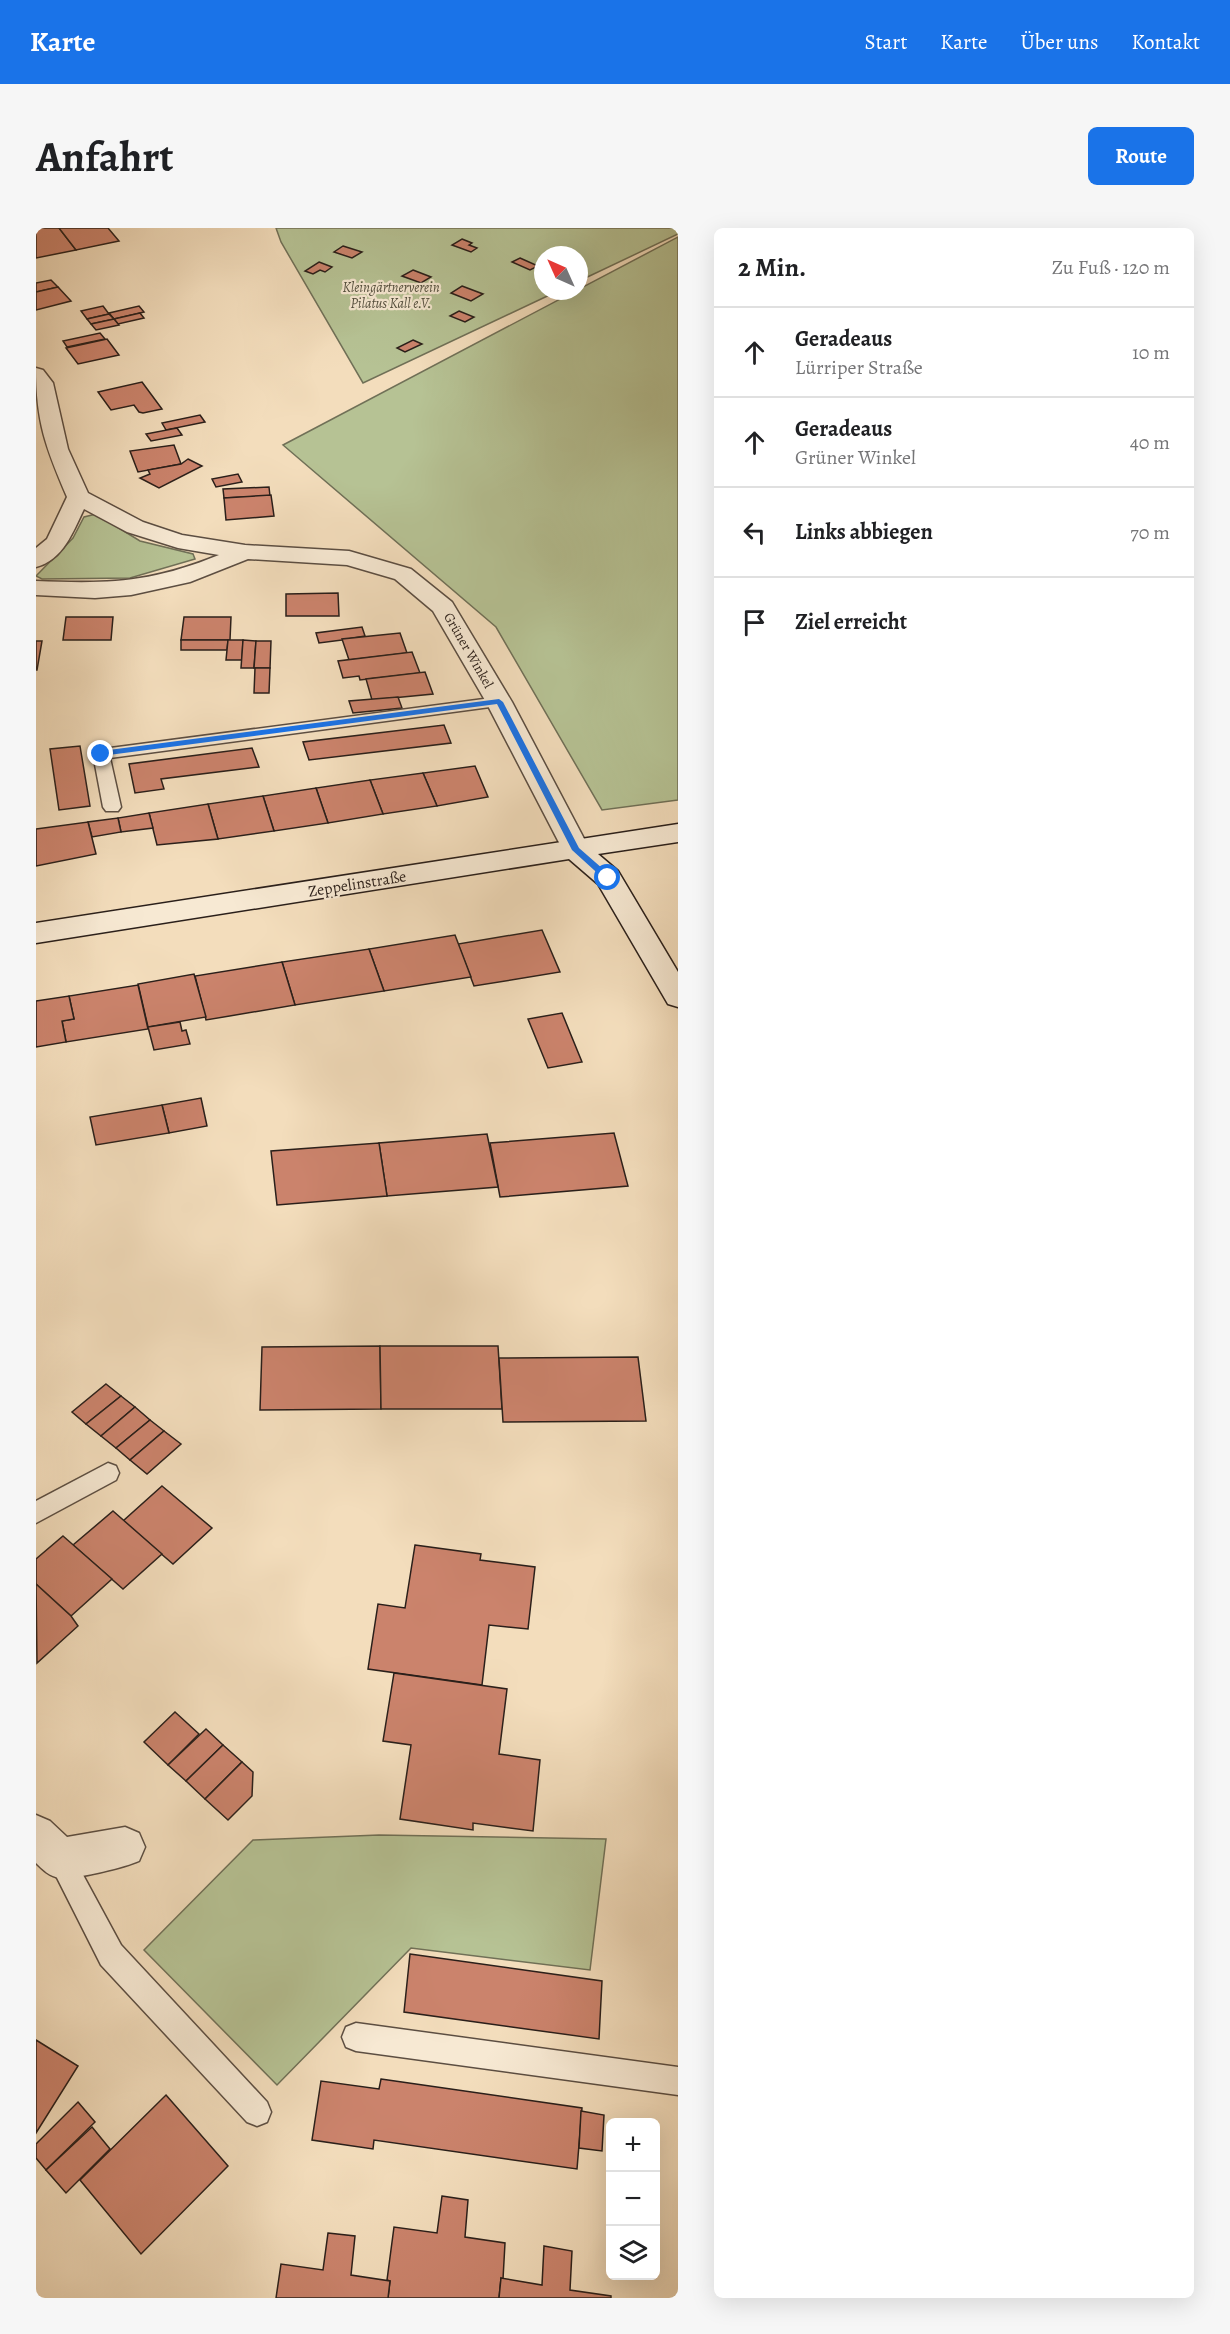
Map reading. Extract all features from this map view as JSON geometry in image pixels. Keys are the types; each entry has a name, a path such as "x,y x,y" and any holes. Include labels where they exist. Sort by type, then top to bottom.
{"street":[{"path":"36,374 42,383 57,449 78,497 57,542 36,560"},
{"name":"Grüner Winkel","path":"78,497 135,527 178,542 245,552 349,558 403,574 444,607 499,702 576,850"},
{"name":"Grüner Winkel","path":"36,588 115,590 165,580 227,561 245,552"},
{"name":"Zeppelinstraße","path":"36,933 678,833"},
{"path":"576,850 608,878 678,997"},
{"path":"48,1846 125,1847"}],"lane":[{"path":"112,807 101,754 499,702"},
{"path":"36,1513 108,1473"},
{"path":"48,1846 111,1955 257,2112"},
{"path":"356,2037 678,2081"}],"green space":[{"name":"Kleingärtnerverein Pilatus Kall e.V.","path":"276,228 678,228 678,234 588,277 588,246 534,246 534,300 539,300 363,383 281,242"},
{"path":"678,237 678,800 602,810 496,627 283,445 558,300 588,300 588,284"},
{"path":"96,514 140,541 193,554 195,559 130,578 42,579 36,576 73,538 84,517"},
{"path":"379,1835 606,1839 590,1970 411,1948 277,2085 144,1950 253,1840"}],"building":[{"path":"36,228 59,228 76,250 36,258"},
{"path":"59,228 108,228 119,241 76,250"},
{"path":"462,239 477,248 471,252 452,245"},
{"path":"343,246 362,252 352,258 334,252"},
{"path":"520,258 534,264 534,268 530,270 512,262"},
{"path":"319,262 332,267 325,272 320,270 313,274 305,271"},
{"path":"413,270 431,277 421,283 402,276"},
{"path":"51,280 58,287 36,292 36,283"},
{"path":"462,286 483,294 471,301 451,293"},
{"path":"58,287 71,301 36,310 36,292"},
{"path":"103,306 109,314 87,319 81,311"},
{"path":"139,306 144,312 114,319 109,313"},
{"path":"459,311 474,317 465,322 450,316"},
{"path":"140,313 144,318 118,324 114,319"},
{"path":"109,314 114,319 91,324 87,319"},
{"path":"114,319 119,325 96,330 91,324"},
{"path":"100,333 105,339 67,347 63,341"},
{"path":"107,339 119,355 78,364 66,348"},
{"path":"413,340 422,344 405,352 397,348"},
{"path":"142,382 162,409 143,413 139,412 134,405 111,410 98,392"},
{"path":"200,415 205,422 166,430 162,423"},
{"path":"177,428 182,435 151,441 146,434"},
{"path":"174,445 181,464 138,472 130,451"},
{"path":"188,459 202,466 159,488 140,478 150,474 148,470 181,464"},
{"path":"238,474 242,482 216,487 212,479"},
{"path":"269,487 270,496 224,498 223,489"},
{"path":"271,495 274,516 226,520 224,498"},
{"path":"338,593 339,616 286,616 286,594"},
{"path":"66,617 113,617 111,640 63,640"},
{"path":"184,617 231,617 230,640 181,640"},
{"path":"362,627 365,636 319,643 316,633"},
{"path":"400,633 407,653 349,660 342,639"},
{"path":"181,640 228,640 227,650 181,650"},
{"path":"228,640 243,640 242,660 226,660"},
{"path":"243,640 256,641 254,668 241,668"},
{"path":"36,641 42,641 37,670 36,670"},
{"path":"256,641 271,641 270,668 254,668"},
{"path":"412,652 420,673 360,680 359,676 343,678 338,661"},
{"path":"255,668 270,668 269,693 254,693"},
{"path":"425,672 433,694 372,700 366,679"},
{"path":"398,697 402,708 353,713 349,701"},
{"path":"444,725 451,743 309,760 303,742"},
{"path":"80,746 90,806 59,810 50,749"},
{"path":"252,748 259,767 161,779 164,789 135,793 129,764"},
{"path":"475,766 488,797 437,806 423,773"},
{"path":"423,773 437,806 383,814 370,780"},
{"path":"370,780 383,814 328,823 316,788"},
{"path":"316,788 328,823 274,831 263,796"},
{"path":"263,796 274,831 218,839 208,804"},
{"path":"208,804 218,839 157,845 149,813"},
{"path":"149,813 153,828 121,832 118,818"},
{"path":"118,818 121,832 92,837 88,822"},
{"path":"88,822 96,854 36,866 36,829"},
{"path":"542,930 560,972 474,986 458,944"},
{"path":"455,935 471,977 384,991 369,949"},
{"path":"369,949 384,991 295,1005 282,962"},
{"path":"282,962 295,1005 206,1020 195,976"},
{"path":"194,974 206,1017 148,1027 138,984"},
{"path":"138,985 148,1029 66,1042 62,1021 74,1019 69,996"},
{"path":"69,996 74,1019 62,1021 66,1042 36,1047 36,1001"},
{"path":"562,1013 582,1062 548,1068 528,1019"},
{"path":"180,1022 182,1031 186,1030 190,1044 154,1050 148,1027"},
{"path":"201,1098 207,1126 169,1133 162,1105"},
{"path":"162,1105 169,1133 96,1145 90,1117"},
{"path":"614,1133 628,1186 500,1197 490,1143"},
{"path":"487,1134 498,1187 387,1196 379,1143"},
{"path":"379,1143 387,1196 277,1205 271,1151"},
{"path":"380,1346 381,1409 260,1410 262,1347"},
{"path":"380,1346 498,1346 502,1409 381,1409"},
{"path":"638,1357 646,1421 503,1422 499,1358"},
{"path":"106,1384 121,1396 86,1424 72,1412"},
{"path":"121,1396 135,1407 101,1436 86,1424"},
{"path":"135,1407 150,1420 116,1448 101,1436"},
{"path":"150,1420 164,1431 130,1460 116,1448"},
{"path":"164,1431 181,1444 147,1474 130,1460"},
{"path":"162,1486 212,1528 173,1564 123,1521"},
{"path":"113,1511 162,1554 123,1589 73,1545"},
{"path":"63,1536 112,1579 71,1616 36,1584 36,1559"},
{"path":"415,1545 481,1554 480,1560 535,1567 528,1629 489,1625 482,1685 368,1669 378,1604 405,1608"},
{"path":"36,1584 71,1616 78,1626 37,1663"},
{"path":"394,1673 507,1689 499,1754 540,1760 533,1831 473,1823 473,1830 400,1819 411,1745 383,1741"},
{"path":"175,1712 199,1734 168,1765 144,1742"},
{"path":"206,1729 223,1745 186,1781 168,1765"},
{"path":"223,1745 242,1762 205,1799 186,1781"},
{"path":"242,1762 253,1772 252,1796 228,1820 205,1799"},
{"path":"410,1954 602,1981 599,2039 404,2012"},
{"path":"36,2040 78,2066 36,2133"},
{"path":"381,2079 582,2108 577,2169 374,2140 373,2149 312,2140 321,2081 379,2089"},
{"path":"166,2095 228,2166 141,2254 80,2180"},
{"path":"78,2102 95,2122 46,2170 36,2158 36,2144"},
{"path":"581,2111 604,2115 602,2151 579,2148"},
{"path":"92,2127 110,2149 66,2193 46,2170"},
{"path":"442,2196 468,2200 465,2237 505,2243 503,2279 501,2278 499,2298 388,2298 390,2281 387,2280 394,2227 437,2233"},
{"path":"328,2233 355,2236 351,2275 390,2281 388,2298 276,2298 281,2264 323,2270"},
{"path":"544,2246 572,2251 570,2290 611,2296 611,2298 499,2298 501,2278 542,2285"}],"route":[{"path":"101,754 499,702 576,850 608,878"}]}
